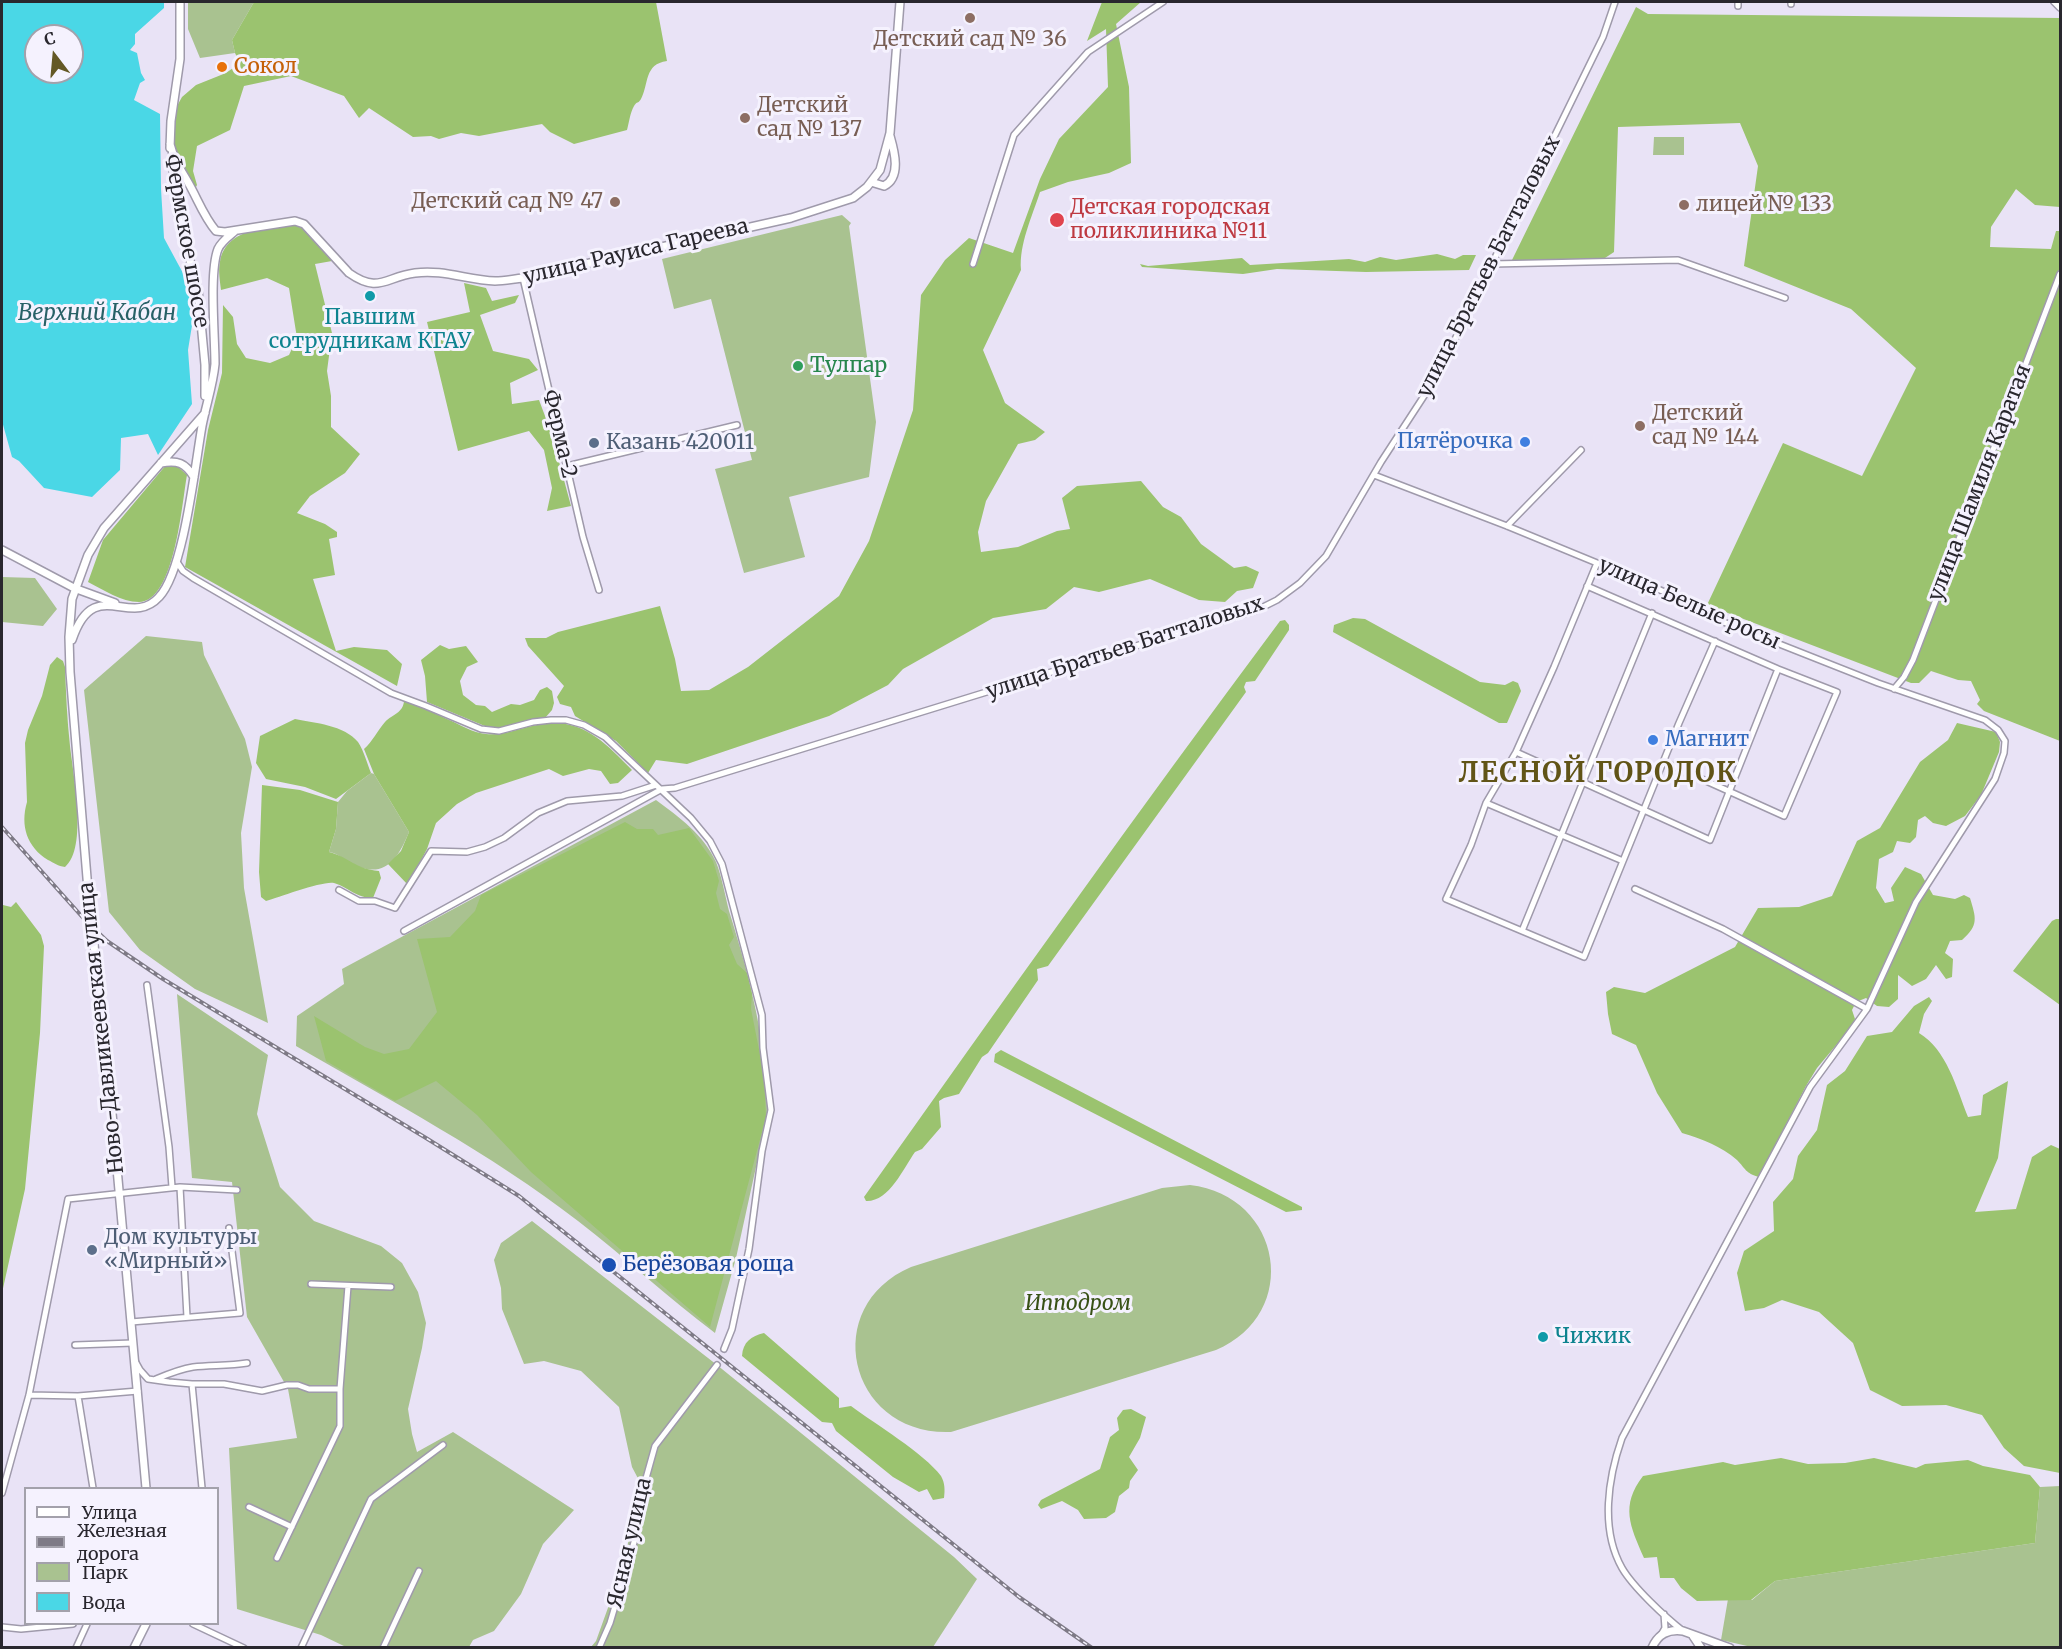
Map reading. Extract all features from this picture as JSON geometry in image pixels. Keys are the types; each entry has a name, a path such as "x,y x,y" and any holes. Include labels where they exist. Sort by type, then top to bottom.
{"street":[{"name":"Фермское шоссе","path":"180,2 180,59 170,144 178,216 198,290 205,364 205,411"},
{"name":"улица Рауиса Гареева","path":"236,230 295,221 304,224 315,233 349,273 373,285 414,273 439,272 494,281 523,278 791,218 853,198 871,182 880,170 890,133 900,2"},
{"path":"974,264 1014,135 1088,52 1163,2"},
{"name":"улица Братьев Батталовых","path":"404,931 659,787 675,788 1255,611 1276,600 1311,573 1326,556 1437,376 1603,37 1615,2"},
{"path":"2054,2 2061,8"},
{"path":"871,182 884,186 892,177 896,164 890,133"},
{"path":"170,144 174,161 209,223 216,231 236,230"},
{"name":"Фермское шоссе","path":"70,645 76,627 90,609 101,605 136,608 149,605 159,597 169,582 185,526 215,364 214,264 219,248 225,239 236,230"},
{"path":"1492,264 1678,260 1785,298"},
{"name":"улица Шамиля Каратая","path":"1894,689 1904,678 1912,660 2061,274"},
{"name":"Ферма-2","path":"523,278 583,537 599,590"},
{"path":"72,599 74,588 88,555 104,528 205,411"},
{"path":"567,466 737,426"},
{"path":"1507,526 1581,450"},
{"path":"161,463 180,462 194,477"},
{"name":"улица Белые росы","path":"1374,475 1597,562 1688,602 1721,621 1894,689 1985,720 2002,734 2005,747 1995,779 1916,902 1867,1009"},
{"name":"Фермское шоссе","path":"2,550 74,588 120,606"},
{"path":"176,560 180,568 193,578 391,693 481,729 499,731 551,720 566,720 584,725 605,737 702,830 722,864 762,1015 763,1048 771,1103 749,1249 732,1329 724,1350"},
{"path":"1597,562 1516,752 1486,803 1471,845 1446,899 1584,957 1715,641"},
{"path":"169,582 176,576 182,575 193,578"},
{"path":"50,576 66,590 72,599"},
{"path":"1587,586 1778,669 1837,692 1785,816 1664,762"},
{"name":"Ново-Давликеевская улица","path":"72,599 70,645 73,719 93,945 105,1036 146,1487"},
{"path":"1521,931 1652,614"},
{"path":"1516,752 1710,840 1778,669"},
{"path":"339,890 359,901 375,901 395,908 431,851 467,852 485,847 504,838 538,813 567,801 622,796 659,787"},
{"path":"1486,803 1623,861"},
{"path":"1635,889 1723,929 1867,1009 1810,1087 1696,1303 1628,1425 1616,1457 1611,1479 1609,1516 1616,1555 1623,1569 1663,1612 1695,1638 1701,1647"},
{"path":"147,985 172,1187"},
{"path":"2,1493 29,1395 68,1199 172,1187 237,1190"},
{"path":"180,1187 187,1317"},
{"path":"131,1322 240,1313 230,1227"},
{"path":"311,1284 391,1287"},
{"path":"277,1558 340,1426 340,1389 348,1286"},
{"path":"75,1346 133,1343"},
{"path":"135,1360 140,1370 151,1379 192,1384 224,1384 262,1392 287,1385 309,1389 340,1389"},
{"path":"29,1395 78,1396 137,1388 151,1379 180,1370 195,1367 232,1366 247,1362"},
{"name":"Ясная улица","path":"599,1647 610,1623 635,1539 638,1507 655,1446 717,1365"},
{"path":"192,1384 202,1487"},
{"path":"78,1396 93,1487"},
{"path":"302,1647 371,1499 443,1445"},
{"path":"249,1508 292,1527"},
{"path":"383,1647 419,1571"},
{"path":"1652,1647 1661,1635 1665,1622 1663,1612"},
{"path":"2,1627 21,1629 56,1625"},
{"path":"76,1647 86,1625"},
{"path":"136,1647 145,1625"},
{"path":"206,1626 244,1647"},
{"path":"1661,1635 1668,1631 1686,1632 1730,1647"},
{"path":"1720,1647 1730,1647"}],"green space":[{"path":"188,2 254,2 232,40 235,53 200,58 188,29"},
{"path":"254,2 656,2 667,61 654,66 651,70 641,99 633,109 627,130 574,144 550,132 542,124 479,136 461,133 439,139 431,136 413,137 369,108 359,118 344,96 291,76 244,86 230,130 197,146 193,171 197,185 194,191 178,161 173,144 177,106 182,97 196,85 226,73 240,63 232,40"},
{"path":"1102,2 1141,2 1116,24 1129,87 1131,163 1109,173 1068,182 1040,192 1024,240 1021,270 983,350 1005,403 1045,432 1035,440 1018,444 986,501 978,532 981,552 1018,547 1057,531 1070,529 1062,498 1077,486 1141,481 1163,507 1181,517 1201,544 1234,568 1246,566 1259,572 1253,588 1237,591 1225,602 1199,600 1150,579 1099,592 1074,587 1046,609 993,618 903,669 888,685 829,716 687,764 656,760 648,773 616,741 575,716 571,707 560,704 557,697 564,686 528,646 525,638 546,638 558,632 660,606 675,659 681,691 709,690 748,667 839,596 869,541 913,410 921,295 945,260 969,238 1013,253 1040,179 1059,139 1108,87 1106,29 1087,41"},
{"path":"1636,7 1648,14 2060,18 2060,207 2035,205 2016,189 1991,227 1990,247 2051,249 2056,231 2060,231 2060,741 1984,711 1977,704 1980,700 1971,681 1958,680 1931,671 1919,683 1911,683 1707,605 1783,443 1862,476 1916,368 1851,309 1744,266 1758,166 1740,123 1618,127 1614,252 1605,258 1512,260"},
{"path":"1654,137 1684,137 1684,155 1653,155"},
{"name":"Тулпар","path":"842,215 851,223 849,226 876,422 869,477 789,497 805,557 744,573 715,469 752,460 711,299 674,309 662,259"},
{"path":"299,225 321,245 332,261 315,264 332,333 327,371 331,396 331,427 360,454 345,473 310,496 297,513 325,524 337,532 337,537 329,539 335,575 313,579 336,651 354,647 387,650 402,664 397,686 185,567 208,430 222,373 223,305 233,317 237,344 246,358 270,363 289,355 297,338 289,288 267,278 221,290 219,272 224,250 231,241 251,231"},
{"path":"1437,254 1455,259 1463,255 1476,255 1469,270 1366,272 1277,269 1243,274 1142,267 1140,264 1148,266 1242,258 1250,265 1349,259 1365,262 1380,257 1396,260"},
{"path":"464,283 486,288 492,301 519,295 515,303 480,315 493,351 529,359 538,370 510,383 512,404 539,400 551,432 571,506 547,511 552,488 544,450 529,431 458,451 427,322 470,312"},
{"path":"166,465 177,466 187,475 175,548 169,569 161,586 151,598 139,602 126,600 88,582 103,540"},
{"path":"2,577 35,578 57,609 43,626 2,622"},
{"path":"1353,618 1365,619 1480,682 1505,685 1513,681 1518,683 1521,691 1507,723 1499,723 1333,632 1334,625"},
{"path":"1285,620 1289,625 1289,630 1255,681 1246,682 1244,687 1246,692 1048,966 1037,969 1038,980 988,1053 982,1057 959,1094 939,1101 941,1127 922,1149 915,1152 895,1183 882,1196 866,1201 864,1197 1070,908 1280,621"},
{"path":"146,636 202,642 204,655 245,739 252,767 241,833 244,888 268,1023 195,989 140,950 109,912 84,690"},
{"path":"440,645 449,649 466,646 478,662 467,667 460,681 463,695 476,705 485,706 492,712 511,704 520,705 534,700 540,690 547,687 552,691 554,703 552,710 545,718 492,729 427,702 421,660"},
{"path":"57,657 63,661 65,667 68,726 77,810 76,844 72,857 65,867 48,860 35,849 27,835 24,819 27,802 25,743 42,696 50,665"},
{"path":"404,701 481,733 503,733 548,723 576,726 599,739 632,770 618,783 610,784 601,771 589,769 563,776 549,769 476,793 457,804 436,823 427,849 408,885 388,864 401,851 409,832 374,774 364,749 385,722 400,711"},
{"path":"295,719 337,728 352,736 364,753 371,773 336,799 305,787 266,779 256,763 260,736"},
{"path":"1957,723 1996,732 2000,742 1999,752 1981,795 1965,816 1946,826 1933,823 1925,816 1918,820 1916,837 1910,843 1897,841 1893,852 1879,859 1876,888 1885,903 1894,901 1891,888 1905,867 1921,874 1933,895 1955,899 1964,895 1970,898 1975,916 1974,925 1962,940 1950,941 1945,953 1953,959 1952,977 1946,979 1936,965 1926,979 1912,986 1898,975 1898,999 1889,1007 1877,1006 1866,998 1856,1002 1852,1010 1855,1019 1853,1025 1817,1068 1759,1177 1751,1174 1737,1160 1718,1147 1682,1133 1657,1093 1636,1045 1612,1034 1606,992 1614,987 1645,993 1735,947 1758,908 1799,907 1832,896 1857,841 1880,828 1920,762 1948,740"},
{"path":"371,773 374,774 409,832 393,860 379,869 371,870 329,852 336,829 338,802 347,791"},
{"path":"262,785 300,790 338,802 336,829 329,852 364,868 379,871 381,878 373,898 357,895 334,883 312,886 266,901 261,897 259,872"},
{"name":"Берёзовая роща","path":"656,800 698,835 716,862 751,987 761,1038 767,1091 767,1117 736,1258 715,1333 545,1196 475,1150 296,1046 297,1016 344,984 342,969"},
{"name":"Берёзовая роща","path":"625,822 637,829 653,829 658,835 689,828 713,861 719,881 716,893 720,909 727,914 734,937 729,945 737,964 747,973 752,994 751,1009 764,1075 766,1117 710,1327 531,1172 477,1115 436,1081 395,1101 326,1061 314,1016 365,1047 384,1054 409,1049 437,1012 417,939 450,937 475,911 481,895"},
{"path":"16,902 41,935 44,946 40,1033 25,1189 2,1293 2,919 3,905 11,907"},
{"path":"2060,919 2060,1005 2013,971 2052,921"},
{"path":"177,994 268,1055 257,1114 280,1187 314,1221 381,1246 402,1263 418,1292 426,1323 408,1409 417,1452 453,1432 574,1510 543,1544 521,1594 494,1631 473,1640 469,1647 346,1647 321,1635 237,1609 229,1448 297,1438 288,1389 247,1317 232,1182 192,1178"},
{"path":"1929,997 1932,1001 1924,1014 1919,1033 1929,1040 1944,1059 1968,1117 1981,1115 1983,1095 2008,1081 1998,1158 1975,1212 2016,1209 2032,1157 2051,1145 2060,1149 2060,1473 2024,1466 2004,1448 1982,1415 1946,1405 1902,1406 1870,1390 1853,1343 1819,1312 1782,1300 1764,1308 1745,1311 1737,1273 1744,1251 1774,1231 1773,1202 1793,1179 1798,1156 1817,1130 1827,1085 1845,1071 1867,1036 1892,1032 1914,1006"},
{"path":"1001,1050 1302,1207 1302,1210 1286,1212 994,1062 995,1054"},
{"name":"Ипподром","path":"1190,1185 1221,1194 1245,1210 1262,1233 1270,1258 1270,1285 1261,1311 1243,1333 1216,1350 951,1432 916,1428 889,1414 869,1392 858,1366 856,1338 864,1310 882,1286 911,1267 1162,1188"},
{"path":"532,1221 717,1365 954,1557 977,1579 933,1647 591,1647 596,1641 618,1580 643,1488 632,1467 619,1407 581,1371 544,1361 524,1364 502,1309 501,1288 494,1260 501,1243"},
{"path":"764,1333 839,1398 839,1408 851,1406 911,1448 933,1467 943,1481 944,1498 933,1500 927,1489 919,1492 893,1477 836,1431 832,1423 822,1422 742,1356 749,1340"},
{"path":"1131,1409 1146,1417 1140,1438 1129,1457 1138,1470 1130,1481 1129,1488 1119,1496 1115,1512 1106,1518 1084,1519 1078,1510 1062,1501 1041,1509 1038,1505 1041,1500 1100,1469 1110,1437 1119,1430 1117,1418 1123,1410"},
{"path":"1781,1458 1808,1464 1845,1463 1874,1458 1916,1468 1925,1464 1968,1460 1983,1466 2030,1475 2040,1487 2035,1543 1775,1581 1751,1600 1697,1601 1681,1588 1674,1578 1660,1578 1657,1557 1644,1558 1631,1526 1631,1497 1643,1476 1723,1462 1735,1465"},
{"path":"2060,1486 2060,1647 1756,1648 1721,1640 1728,1599 1752,1600 1775,1581 2035,1543 2040,1487"}],"water":[{"name":"Верхний Кабан","path":"2,2 164,2 164,8 135,34 135,44 130,50 137,53 141,73 145,80 140,83 134,100 160,114 164,238 191,288 194,313 188,350 192,404 158,455 148,434 121,438 120,470 92,497 44,488 19,461 12,457 2,421"}],"railway":[{"path":"2,827 85,920 107,941 163,979 519,1196 1019,1597 1092,1648"}],"place":[{"name":"Детский сад № 36","path":"970,18"},
{"name":"Сокол","path":"222,67"},
{"name":"Детский сад № 137","path":"745,118"},
{"name":"Детский сад № 47","path":"615,202"},
{"name":"лицей № 133","path":"1684,205"},
{"name":"Детская городская поликлиника №11","path":"1057,220"},
{"name":"Павшим сотрудникам КГАУ","path":"370,296"},
{"name":"Тулпар","path":"798,366"},
{"name":"Детский сад № 144","path":"1640,426"},
{"name":"Пятёрочка","path":"1525,442"},
{"name":"Казань 420011","path":"594,443"},
{"name":"Магнит","path":"1653,740"},
{"name":"Дом культуры «Мирный»","path":"92,1250"},
{"name":"Берёзовая роща","path":"609,1265"},
{"name":"Чижик","path":"1543,1337"}],"district":[{"name":"ЛЕСНОЙ ГОРОДОК","path":"1598,774"}]}
